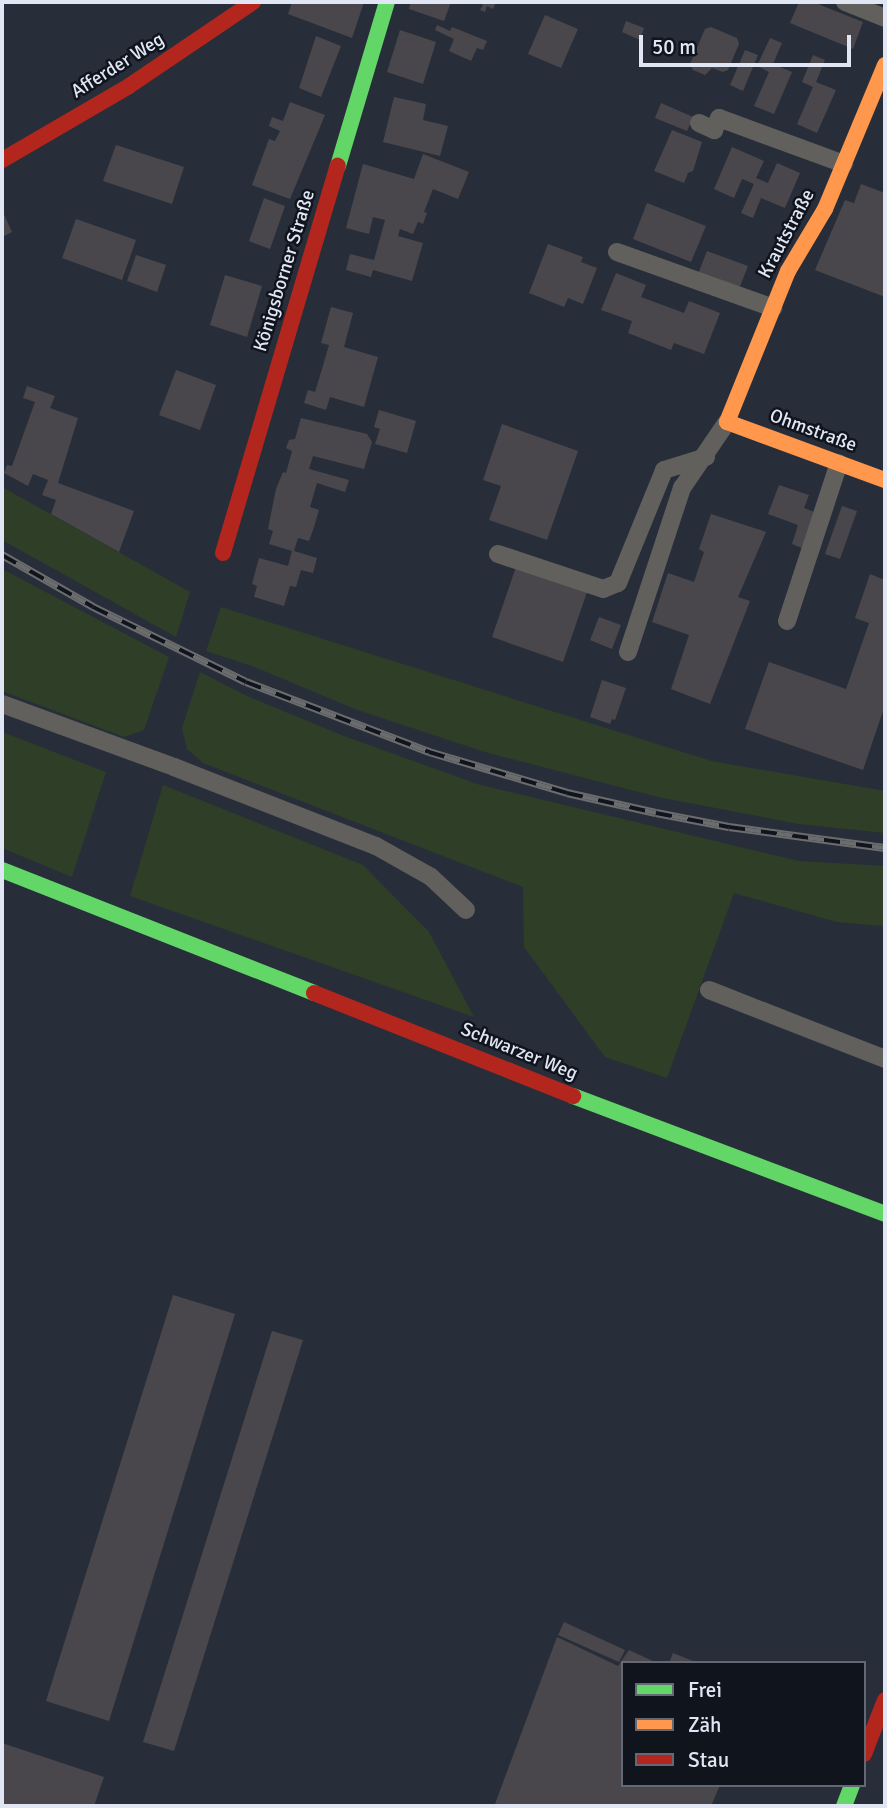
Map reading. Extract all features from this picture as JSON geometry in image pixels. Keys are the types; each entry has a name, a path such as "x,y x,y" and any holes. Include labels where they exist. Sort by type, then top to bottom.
{"street":[{"name":"Afferder Weg","path":"2,160 129,86 253,2"},
{"name":"Königsborner Straße","path":"223,553 387,2"},
{"name":"Krautstraße","path":"727,422 788,271 825,209 885,65"},
{"name":"Ohmstraße","path":"727,422 885,480"},
{"name":"Schwarzer Weg","path":"2,870 613,1113 885,1214"},
{"path":"866,1749 885,1700"},
{"path":"844,1806 851,1787"}],"lane":[{"path":"845,2 885,18"},
{"path":"699,123 713,130 719,118 844,164"},
{"path":"618,252 773,309"},
{"path":"628,652 682,488 706,457 727,422"},
{"path":"498,554 603,589 618,583 664,470 706,457"},
{"path":"787,621 839,463"},
{"path":"2,704 174,767 376,846 431,877 466,910"},
{"path":"709,990 885,1059"}],"green space":[{"path":"2,487 190,592 176,637 2,540"},
{"path":"2,569 169,657 144,730 124,737 2,691"},
{"path":"221,607 711,761 885,791 885,833 799,824 658,797 485,752 355,709 252,666 206,651"},
{"path":"200,672 249,697 344,736 477,784 799,861 885,866 885,926 837,922 734,893 667,1078 605,1057 524,947 523,887 203,763 187,749 182,728"},
{"path":"2,732 106,772 72,877 2,848"},
{"path":"163,785 363,865 429,932 474,1017 130,896"}],"building":[{"path":"292,2 364,2 352,38 288,14"},
{"path":"411,2 451,2 444,21 409,9"},
{"path":"476,2 496,2 493,9 487,6 485,12 480,10 483,5"},
{"path":"799,2 813,2 863,22 853,49 790,23"},
{"path":"545,15 578,29 561,68 528,54"},
{"path":"626,21 644,28 640,40 622,32"},
{"path":"437,25 450,31 452,27 487,41 483,50 477,48 471,61 449,51 454,39 435,30"},
{"path":"711,27 737,38 739,44 728,70 723,72 712,68 705,75 693,70 690,64 705,29"},
{"path":"400,30 436,42 423,84 387,72"},
{"path":"316,36 341,46 321,97 299,88"},
{"path":"770,38 782,43 773,64 792,72 774,114 754,106 769,72 757,66"},
{"path":"745,50 758,55 743,91 730,85"},
{"path":"813,55 825,60 816,82 836,90 817,133 797,124 813,87 802,82"},
{"path":"394,97 426,104 423,120 448,126 440,156 383,142"},
{"path":"290,102 325,115 290,199 252,185 269,139 275,141 280,131 269,126 272,117 283,121"},
{"path":"661,103 693,117 687,131 655,118"},
{"path":"672,130 702,142 693,171 688,173 684,183 654,171"},
{"path":"116,145 184,167 172,204 103,181"},
{"path":"732,147 764,161 756,178 768,183 777,163 800,173 785,208 761,198 753,218 741,213 754,184 742,179 734,198 714,189"},
{"path":"423,154 469,172 458,199 433,189 424,212 427,213 423,224 418,222 413,234 400,229 398,236 423,243 412,281 373,270 371,277 346,270 350,254 374,260 385,220 373,217 369,234 346,228 363,164 414,179"},
{"path":"861,184 885,193 885,297 815,270 845,200 854,203"},
{"path":"264,198 285,206 270,249 249,241"},
{"path":"647,203 706,226 691,262 633,239"},
{"path":"2,210 12,232 2,237"},
{"path":"76,219 136,240 122,280 62,258"},
{"path":"548,244 583,257 581,262 597,268 583,304 568,298 564,307 529,293"},
{"path":"707,251 748,266 739,289 698,274"},
{"path":"136,255 166,265 157,292 127,281"},
{"path":"616,273 646,285 641,297 684,313 689,301 720,313 704,354 674,343 671,350 628,333 632,321 601,310"},
{"path":"225,275 262,286 247,337 210,325"},
{"path":"331,307 353,313 344,347 378,357 364,407 330,397 326,410 304,403 308,390 315,392 329,345 321,343"},
{"path":"176,370 216,385 200,430 159,415"},
{"path":"27,386 55,396 50,408 78,418 58,483 134,511 119,552 51,514 56,500 42,495 48,480 33,474 28,486 4,473 7,465 12,466 35,402 23,398"},
{"path":"379,410 416,421 407,453 375,444 380,429 374,427"},
{"path":"301,418 367,434 372,442 364,469 313,456 309,469 349,480 345,492 317,483 310,507 319,510 314,527 309,541 298,538 294,551 317,558 313,573 301,570 296,587 290,586 284,606 254,597 257,586 252,584 259,558 288,566 292,551 269,544 273,531 268,529 276,489 283,472 286,473 292,451 286,448 289,440 295,439"},
{"path":"502,424 578,451 547,540 489,520 501,486 483,480"},
{"path":"779,485 809,495 804,508 817,513 804,549 792,544 798,525 768,514"},
{"path":"842,506 857,511 840,559 825,554"},
{"path":"711,514 766,532 738,597 750,601 710,704 671,689 689,635 652,622 668,573 694,582 704,552 699,549"},
{"path":"516,567 587,592 563,662 492,637"},
{"path":"870,574 885,580 885,705 863,770 745,729 769,662 846,689 869,623 855,618"},
{"path":"599,617 621,625 612,649 590,640"},
{"path":"602,680 626,688 615,720 612,719 610,724 590,717"},
{"path":"173,1295 235,1314 109,1721 46,1701"},
{"path":"272,1331 303,1340 174,1751 143,1742"},
{"path":"564,1622 625,1650 619,1662 558,1635"},
{"path":"557,1637 618,1666 621,1662 621,1787 719,1787 711,1806 495,1804"},
{"path":"629,1650 653,1661 621,1661"},
{"path":"673,1653 693,1661 670,1661"},
{"path":"2,1743 104,1777 94,1806 2,1806"}],"railway":[{"path":"2,555 93,607 246,682 429,752 567,793 656,813 729,827 885,848"}],"traffic: fast":[{"path":"338,166 387,2"},
{"path":"2,870 314,993"},
{"path":"573,1096 885,1214"},
{"path":"844,1806 851,1787"}],"traffic: slow":[{"path":"885,65 825,209 788,271 727,422 885,480"}],"traffic: jam":[{"path":"2,160 129,86 253,2"},
{"path":"223,553 338,166"},
{"path":"314,993 573,1096"},
{"path":"866,1749 885,1700"}]}
